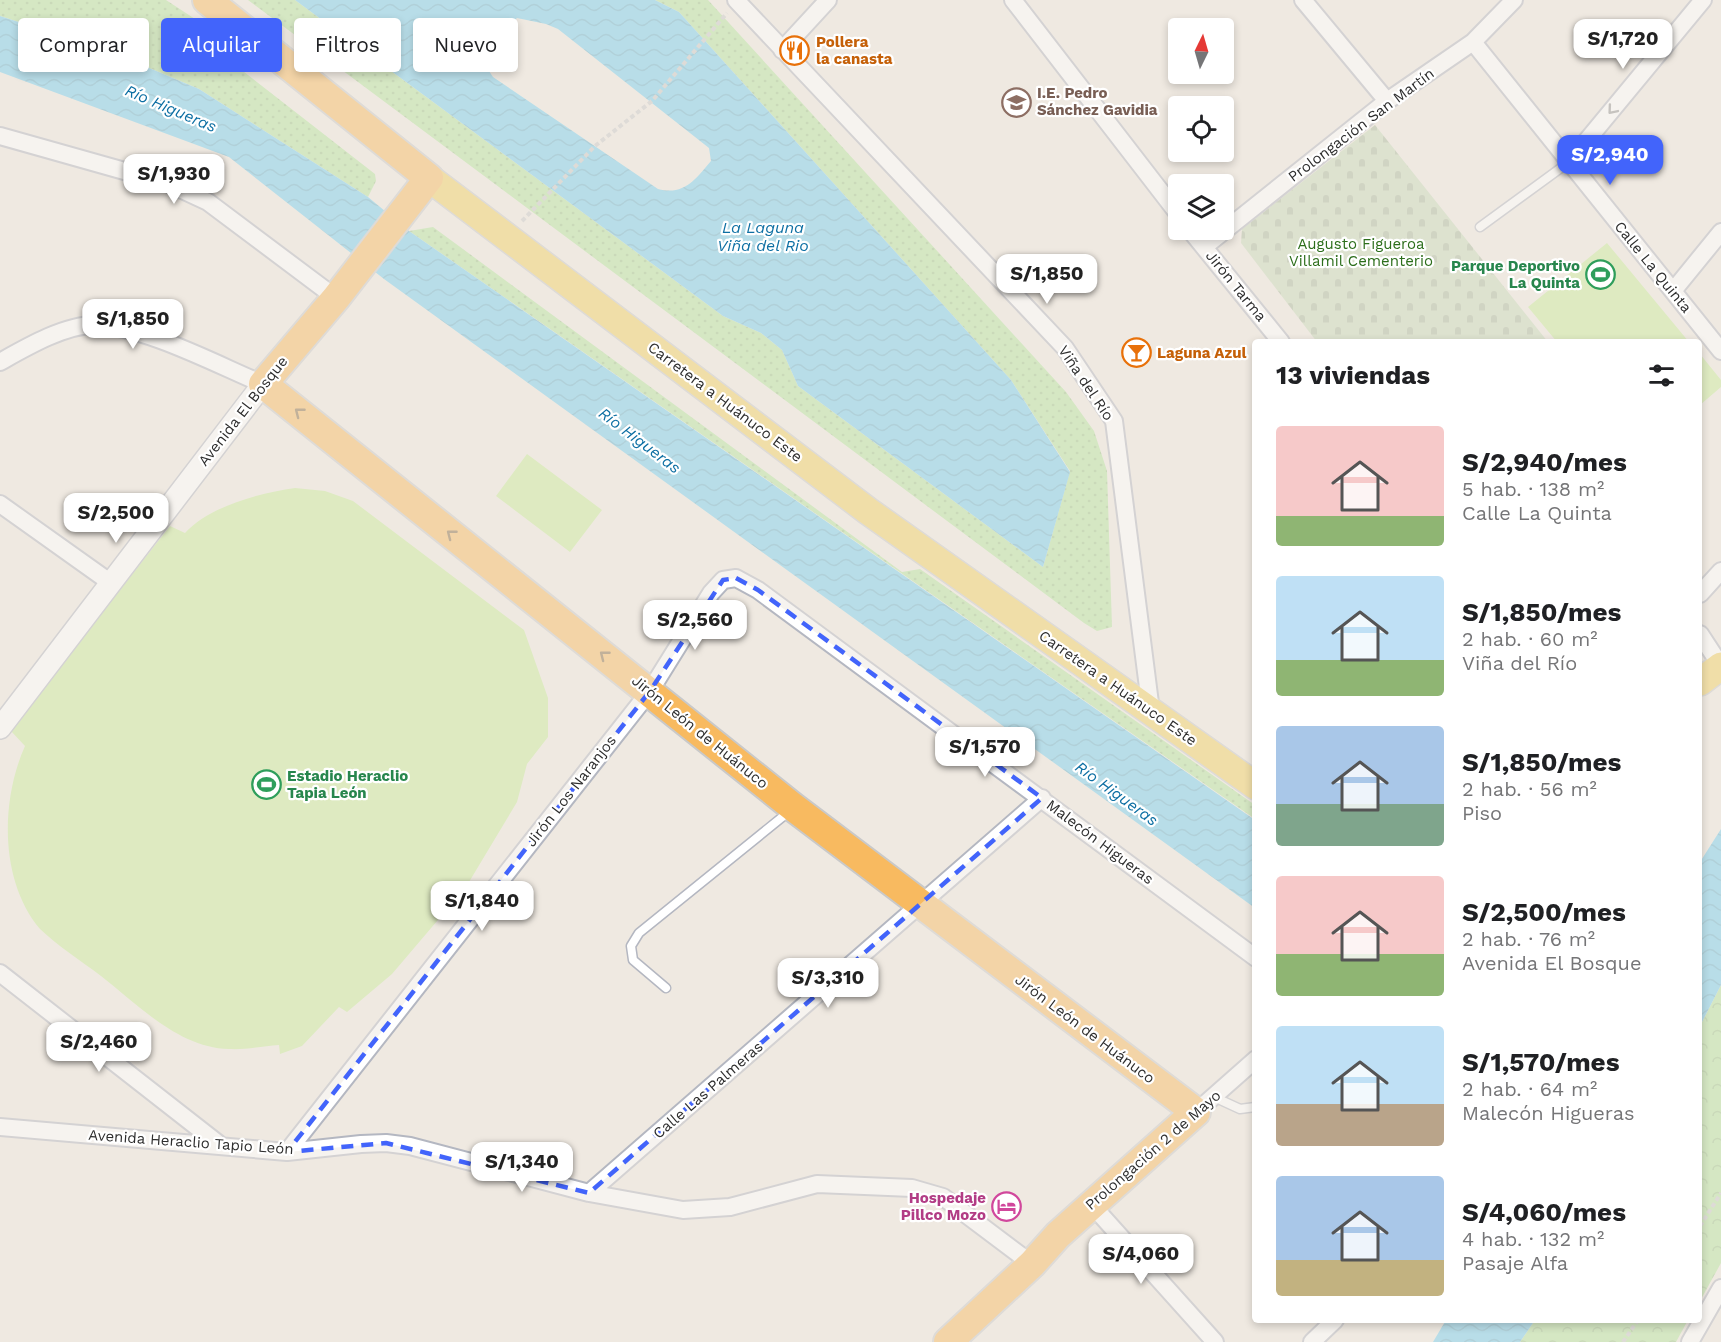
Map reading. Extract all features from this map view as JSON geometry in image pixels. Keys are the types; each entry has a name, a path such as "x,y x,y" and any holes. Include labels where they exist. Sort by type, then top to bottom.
{"highway":[{"name":"Carretera a Huánuco Este","path":"207,0 429,178"},
{"name":"Avenida El Bosque","path":"263,384 343,289 429,178"},
{"name":"Jirón León de Huánuco","path":"263,384 921,906 1205,1105"},
{"name":"Prolongación 2 de Mayo","path":"948,1342 1032,1264 1058,1235 1205,1105"}],"main road":[{"name":"Carretera a Huánuco Este","path":"429,178 868,511 1252,783"},
{"path":"1702,680 1721,666"}],"street":[{"path":"782,50 828,0"},
{"path":"1013,0 1168,201"},
{"path":"1303,0 1388,101"},
{"name":"Prolongación San Martín","path":"1204,247 1388,101 1473,42 1514,0"},
{"path":"1569,162 1703,0"},
{"name":"Viña del Río","path":"737,1 1065,348 1114,422 1151,711"},
{"name":"Calle La Quinta","path":"1473,42 1721,351"},
{"path":"0,136 167,183 208,202 343,289"},
{"path":"1673,291 1721,232"},
{"name":"Jirón Tarma","path":"1198,240 1279,339"},
{"name":"Jirón León de Huánuco","path":"0,362 45,337 92,325 139,333 263,384"},
{"name":"Avenida El Bosque","path":"0,728 263,384"},
{"path":"0,504 111,583"},
{"path":"1702,592 1721,571"},
{"name":"Malecón Higueras","path":"711,593 723,579 736,578 758,590 1252,955"},
{"name":"Jirón Los Naranjos","path":"287,1152 650,691 711,593"},
{"path":"1702,637 1721,666"},
{"name":"Calle Las Palmeras","path":"589,1192 921,906 1042,798"},
{"path":"0,973 220,1145"},
{"name":"Prolongación 2 de Mayo","path":"1205,1105 1252,1063"},
{"name":"Avenida Heraclio Tapio León","path":"0,1127 287,1152 386,1143 410,1146 589,1192 682,1210 730,1207 818,1184 912,1188 943,1197 1032,1264"},
{"path":"1092,1205 1215,1342"},
{"path":"1702,1321 1721,1288"},
{"path":"1312,1342 1332,1323"},
{"path":"1690,1342 1701,1323"}],"lane":[{"path":"1480,227 1569,162"},
{"path":"666,988 633,960 631,946 639,933 794,807"},
{"path":"1205,1105 1240,1109 1252,1107"}],"path":[{"path":"507,237 595,146 652,101 737,1"},
{"path":"1702,1223 1721,1193"},
{"path":"1623,1342 1636,1323"}],"highlighted area":[{"path":"736,578 758,590 1042,798 589,1193 386,1143 287,1152 650,691 723,580"}],"green space":[{"path":"0,0 166,0 194,18 161,18 161,72 244,72 375,174 376,181 368,197 199,89 149,68 149,18 18,18 18,22 0,16"},
{"path":"248,0 295,0 319,18 294,18 294,34 282,25 282,18 272,18"},
{"path":"655,0 708,0 1066,392 1094,431 1107,471 1112,627 1097,631 345,72 393,72 723,316 761,333 782,350 798,386 1043,567 1070,471 1011,380 679,12"},
{"name":"Augusto Figueroa Villamil Cementerio","path":"1375,125 1546,339 1315,339 1241,243 1242,229"},
{"path":"433,227 902,572 920,569 1252,803 1252,817 409,231"},
{"name":"Parque Deportivo La Quinta","path":"1607,243 1687,339 1555,339 1528,307"},
{"path":"1702,356 1721,380 1721,387 1702,403"},
{"path":"527,454 602,510 570,552 496,496"},
{"name":"Estadio Heraclio Tapia León","path":"295,488 325,491 353,501 524,630 548,698 548,737 527,764 517,802 466,887 392,974 347,1012 339,1007 302,1046 280,1054 279,1045 229,1049 211,1047 176,1033 145,1012 40,929 27,910 17,888 11,865 8,816 11,792 25,746 10,730 170,526 185,533 221,508 251,497"},
{"path":"1721,985 1721,1263 1702,1297 1702,1022"},
{"path":"1533,1323 1686,1323 1676,1342 1520,1342"}],"water":[{"name":"La Laguna Viña del Rio","path":"295,0 655,0 679,12 1011,380 1070,472 1043,567 798,386 782,350 761,333 723,316 393,72 401,72 401,18 319,18","holes":["413,18 518,18 558,29 709,148 711,161 694,180 675,190 658,189 493,77 490,72 413,72"]},
{"name":"Río Higueras","path":"0,16 18,22 18,72 149,72 149,68 199,89 368,197 409,231 1252,818 1252,906 384,279 229,157 0,72"},
{"path":"1721,829 1721,985 1702,1022 1702,859"},
{"path":"1444,1323 1533,1323 1520,1342 1433,1342"}],"place":[{"name":"Pollera la canasta","path":"795,51"},
{"name":"I.E. Pedro Sánchez Gavidia","path":"1016,102"},
{"name":"Parque Deportivo La Quinta","path":"1601,275"},
{"name":"Laguna Azul","path":"1136,353"},
{"name":"Estadio Heraclio Tapia León","path":"266,785"},
{"name":"Hospedaje Pillco Mozo","path":"1007,1207"}]}
